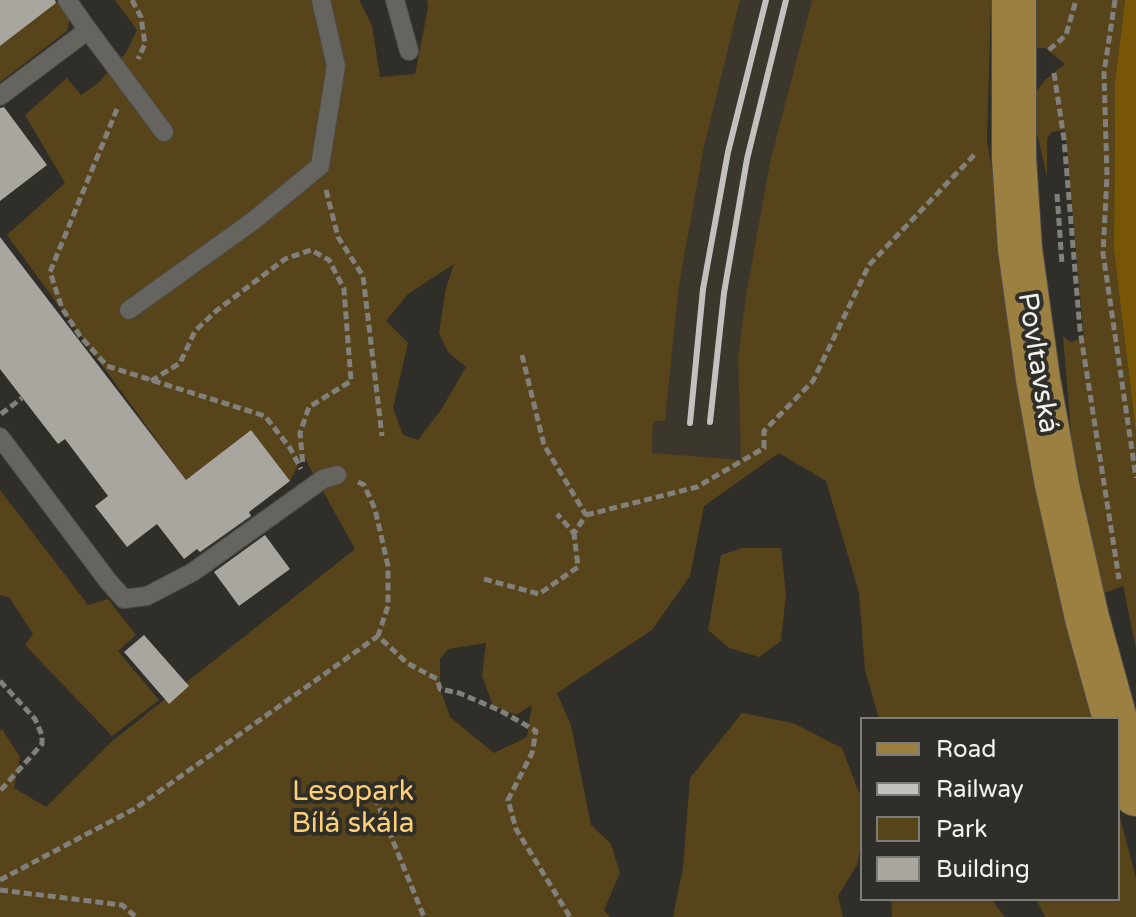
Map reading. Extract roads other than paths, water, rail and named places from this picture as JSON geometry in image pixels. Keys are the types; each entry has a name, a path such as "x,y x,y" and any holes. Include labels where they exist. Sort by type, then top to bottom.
{"main road":[{"name":"Povltavská","path":"1014,0 1014,158 1020,249 1038,379 1057,485 1087,618 1114,717"},
{"path":"1120,736 1136,794"}],"lane":[{"path":"67,0 164,132"},
{"path":"129,310 253,221 320,166 336,66 321,0"},
{"path":"395,0 409,51"},
{"path":"0,96 88,30"},
{"path":"0,437 124,599 147,596 193,572 323,479 337,475"}],"railway":[{"path":"690,423 703,289 728,152 766,0"},
{"path":"710,422 724,293 747,159 786,0"}],"park label":[{"name":"Lesopark Bílá skála","path":"353,809"}]}
